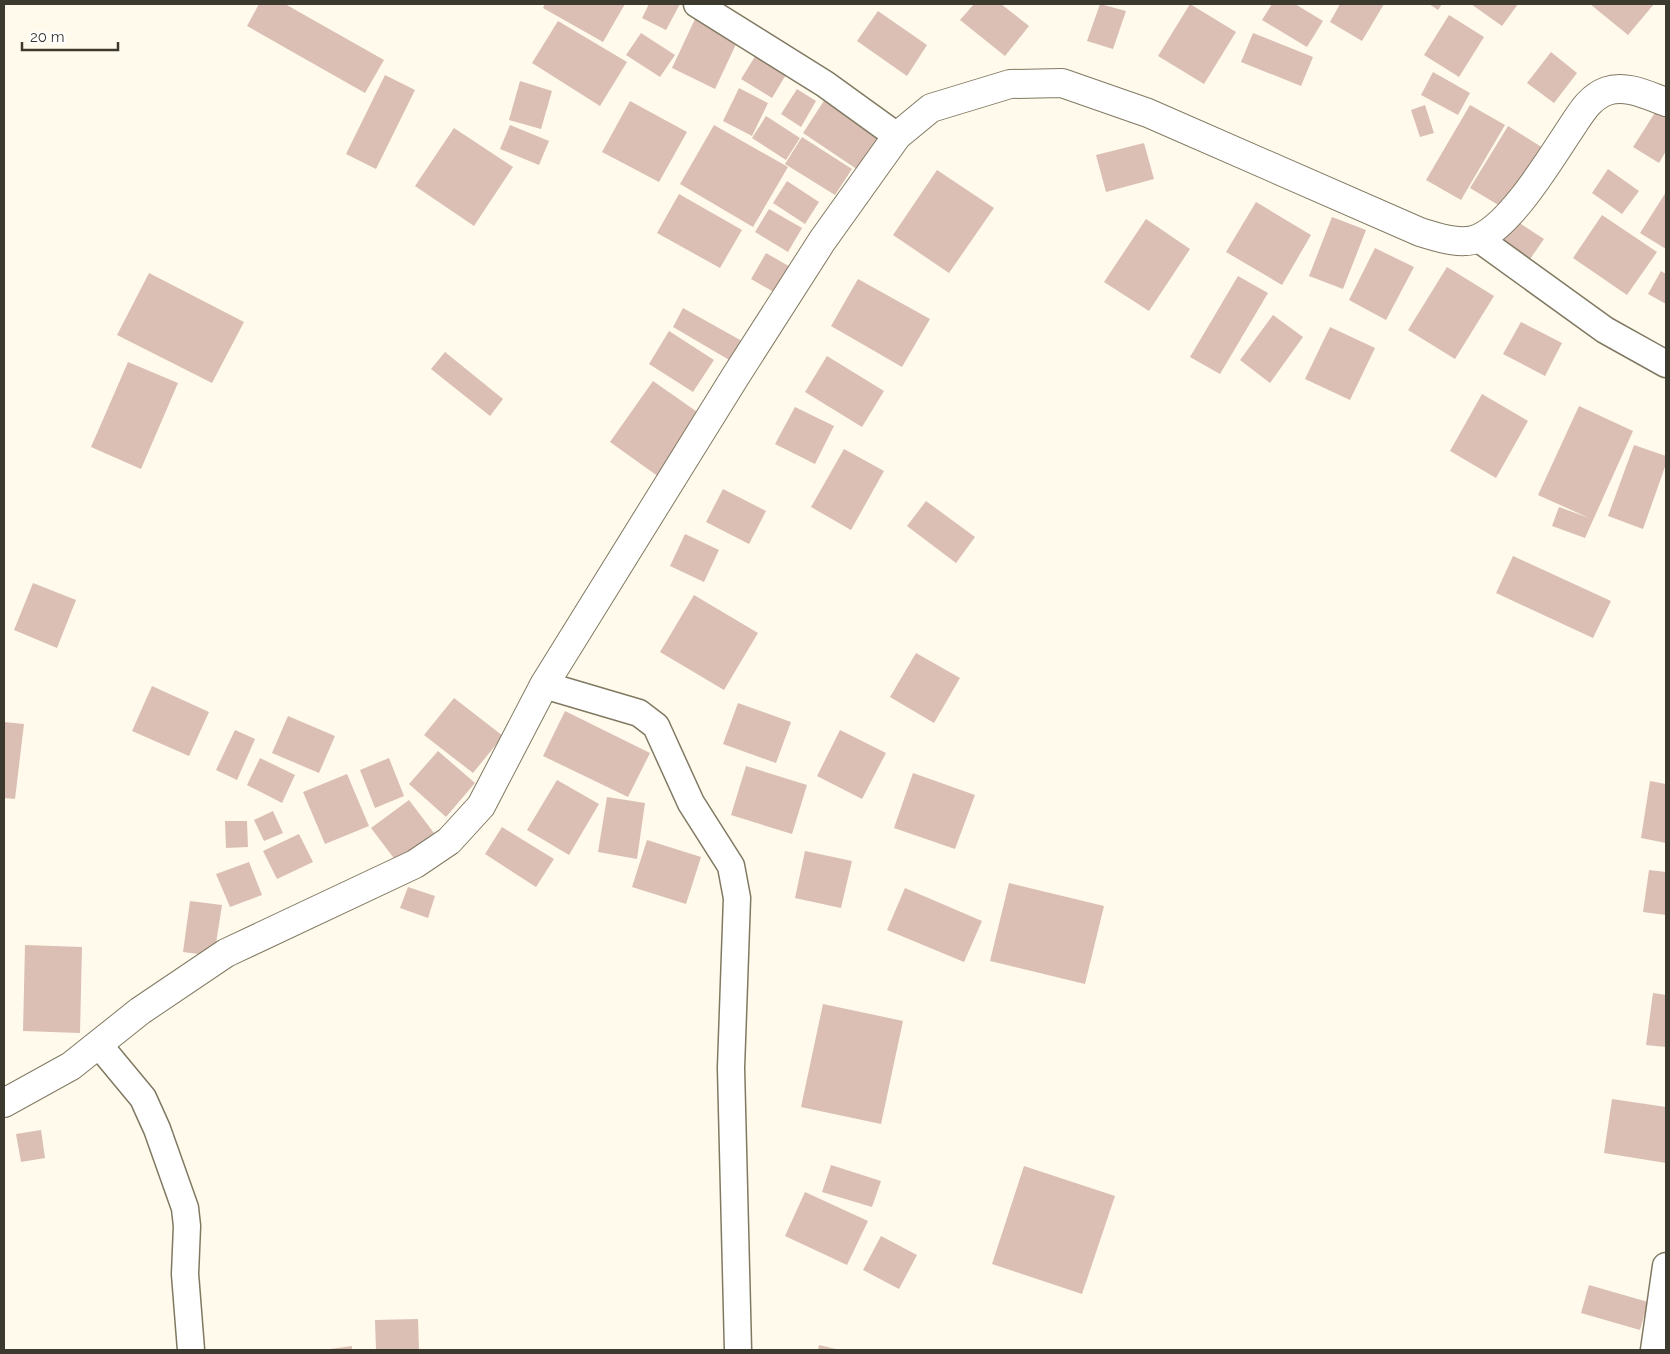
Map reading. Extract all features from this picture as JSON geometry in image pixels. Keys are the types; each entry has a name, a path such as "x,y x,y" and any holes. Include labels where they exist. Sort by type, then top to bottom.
{"street":[{"path":"696,4 826,84 897,136"},
{"path":"4,1103 71,1066 140,1011 226,953 415,864 448,841 481,806 544,685 745,361 822,241 897,136 931,108 1010,84 1062,83 1148,113 1420,232 1446,239 1479,239 1605,330 1666,364"},
{"path":"1479,239 1508,217 1588,102 1609,90 1633,91 1666,102"},
{"path":"544,685 639,712 656,726 691,803 731,866 737,898 731,1068 738,1350"},
{"path":"99,1045 143,1098 157,1129 186,1208 185,1274 191,1350"},
{"path":"1654,1350 1666,1266"}],"building":[{"path":"259,4 285,4 384,60 365,93 247,26"},
{"path":"545,4 625,4 603,42 543,8"},
{"path":"649,4 680,4 666,30 642,18"},
{"path":"974,4 1001,4 1029,26 1005,56 960,20"},
{"path":"1100,4 1126,11 1113,49 1087,41"},
{"path":"1190,4 1236,32 1204,84 1158,56"},
{"path":"1272,4 1295,4 1323,21 1307,47 1262,20"},
{"path":"1340,4 1384,4 1362,41 1330,22"},
{"path":"1429,4 1442,4 1438,10"},
{"path":"1471,4 1518,4 1502,26"},
{"path":"1590,4 1654,4 1628,35"},
{"path":"878,11 927,45 907,76 857,41"},
{"path":"1449,15 1484,37 1459,77 1424,55"},
{"path":"695,19 738,40 715,89 672,68"},
{"path":"558,21 627,62 600,106 532,63"},
{"path":"641,33 675,55 660,77 626,55"},
{"path":"1253,33 1313,57 1301,86 1241,62"},
{"path":"1551,52 1577,73 1554,103 1527,83"},
{"path":"756,55 787,73 772,98 741,79"},
{"path":"1433,72 1470,93 1458,115 1421,95"},
{"path":"385,75 415,90 376,169 346,154"},
{"path":"520,81 552,91 541,129 509,120"},
{"path":"739,88 768,103 752,136 723,121"},
{"path":"797,89 816,101 801,127 781,114"},
{"path":"829,93 887,133 861,172 803,133"},
{"path":"630,101 687,132 659,182 602,152"},
{"path":"1425,105 1434,133 1420,137 1411,110"},
{"path":"1470,105 1505,125 1461,200 1426,180"},
{"path":"1658,108 1666,113 1666,151 1659,163 1633,147"},
{"path":"766,116 800,138 786,160 752,138"},
{"path":"510,125 549,141 539,165 500,149"},
{"path":"714,125 788,167 753,227 680,184"},
{"path":"1508,126 1543,148 1505,209 1470,188"},
{"path":"454,128 513,167 474,226 415,186"},
{"path":"802,137 852,169 835,195 785,164"},
{"path":"1144,143 1154,179 1106,192 1096,155"},
{"path":"1608,169 1639,191 1622,214 1592,193"},
{"path":"937,170 994,208 949,273 893,235"},
{"path":"787,181 819,202 805,224 773,203"},
{"path":"1666,192 1666,249 1640,233"},
{"path":"679,194 742,230 720,268 657,233"},
{"path":"1256,202 1311,235 1282,285 1226,252"},
{"path":"769,209 802,228 788,252 755,232"},
{"path":"1602,215 1657,252 1627,295 1573,258"},
{"path":"1332,217 1366,230 1343,289 1309,276"},
{"path":"1146,219 1190,249 1149,311 1104,282"},
{"path":"1515,220 1544,239 1528,262 1500,242"},
{"path":"1375,248 1414,267 1386,320 1349,300"},
{"path":"766,253 794,269 779,295 751,279"},
{"path":"1447,267 1494,296 1455,359 1408,330"},
{"path":"1661,271 1666,274 1666,304 1648,294"},
{"path":"149,273 244,322 212,383 117,335"},
{"path":"1238,276 1268,293 1220,374 1190,357"},
{"path":"858,279 930,319 902,367 831,326"},
{"path":"683,308 742,341 731,361 673,327"},
{"path":"1273,315 1303,337 1270,383 1240,360"},
{"path":"1521,322 1562,343 1545,376 1503,354"},
{"path":"1330,327 1375,348 1350,400 1305,379"},
{"path":"669,331 714,360 693,392 649,364"},
{"path":"445,352 503,399 490,416 431,369"},
{"path":"827,356 884,391 862,427 805,392"},
{"path":"128,362 178,383 141,469 91,447"},
{"path":"653,381 703,416 659,477 610,442"},
{"path":"1482,394 1528,421 1496,478 1450,451"},
{"path":"1579,406 1633,431 1585,538 1552,526 1559,507 1589,518 1538,495"},
{"path":"795,407 834,426 815,464 775,444"},
{"path":"1634,445 1666,456 1666,464 1643,529 1608,516"},
{"path":"844,449 884,471 851,530 811,507"},
{"path":"723,489 766,511 749,544 706,522"},
{"path":"926,501 975,537 956,563 907,526"},
{"path":"685,534 719,550 704,582 670,566"},
{"path":"1513,556 1611,601 1593,638 1496,593"},
{"path":"33,583 76,600 57,648 14,630"},
{"path":"694,595 758,633 724,690 660,652"},
{"path":"916,653 960,678 934,723 890,697"},
{"path":"152,686 209,712 189,756 132,731"},
{"path":"454,698 503,736 473,773 424,735"},
{"path":"738,703 791,722 776,763 723,744"},
{"path":"565,711 650,753 628,797 543,756"},
{"path":"288,716 335,736 319,773 272,753"},
{"path":"4,722 24,724 15,799 4,798"},
{"path":"235,730 255,739 237,780 216,770"},
{"path":"840,730 886,753 862,799 817,776"},
{"path":"438,751 475,783 446,817 409,784"},
{"path":"260,758 295,775 282,803 247,785"},
{"path":"389,758 404,796 375,808 360,770"},
{"path":"746,766 807,785 792,834 731,815"},
{"path":"913,773 975,795 955,849 894,828"},
{"path":"347,774 369,826 325,844 303,792"},
{"path":"557,780 599,804 569,855 527,830"},
{"path":"1650,781 1666,784 1666,843 1641,838"},
{"path":"607,797 645,803 637,859 598,852"},
{"path":"409,800 434,833 396,861 371,828"},
{"path":"273,811 283,833 264,841 254,820"},
{"path":"225,821 247,821 248,847 226,848"},
{"path":"502,827 554,859 536,887 485,854"},
{"path":"299,834 313,862 277,879 263,851"},
{"path":"647,840 701,857 686,904 632,887"},
{"path":"805,851 852,861 841,908 795,898"},
{"path":"249,862 262,895 230,907 216,874"},
{"path":"1649,870 1666,872 1666,915 1643,912"},
{"path":"1009,883 1104,906 1085,984 990,961"},
{"path":"408,887 435,896 428,918 400,908"},
{"path":"905,888 982,921 964,962 887,930"},
{"path":"190,901 222,905 214,956 183,952"},
{"path":"25,945 82,947 80,1033 23,1031"},
{"path":"1653,993 1666,995 1666,1047 1646,1045"},
{"path":"823,1004 903,1021 881,1124 801,1107"},
{"path":"1612,1099 1666,1107 1666,1163 1604,1153"},
{"path":"41,1130 45,1158 21,1162 16,1134"},
{"path":"831,1165 881,1181 872,1207 822,1192"},
{"path":"1024,1166 1115,1196 1082,1294 992,1264"},
{"path":"805,1192 868,1221 847,1265 785,1236"},
{"path":"881,1236 917,1255 899,1289 863,1270"},
{"path":"1589,1285 1648,1302 1640,1330 1581,1313"},
{"path":"418,1319 419,1350 376,1350 375,1320"},
{"path":"819,1345 840,1350 818,1350"},
{"path":"352,1346 352,1350 330,1350 330,1349"}]}
